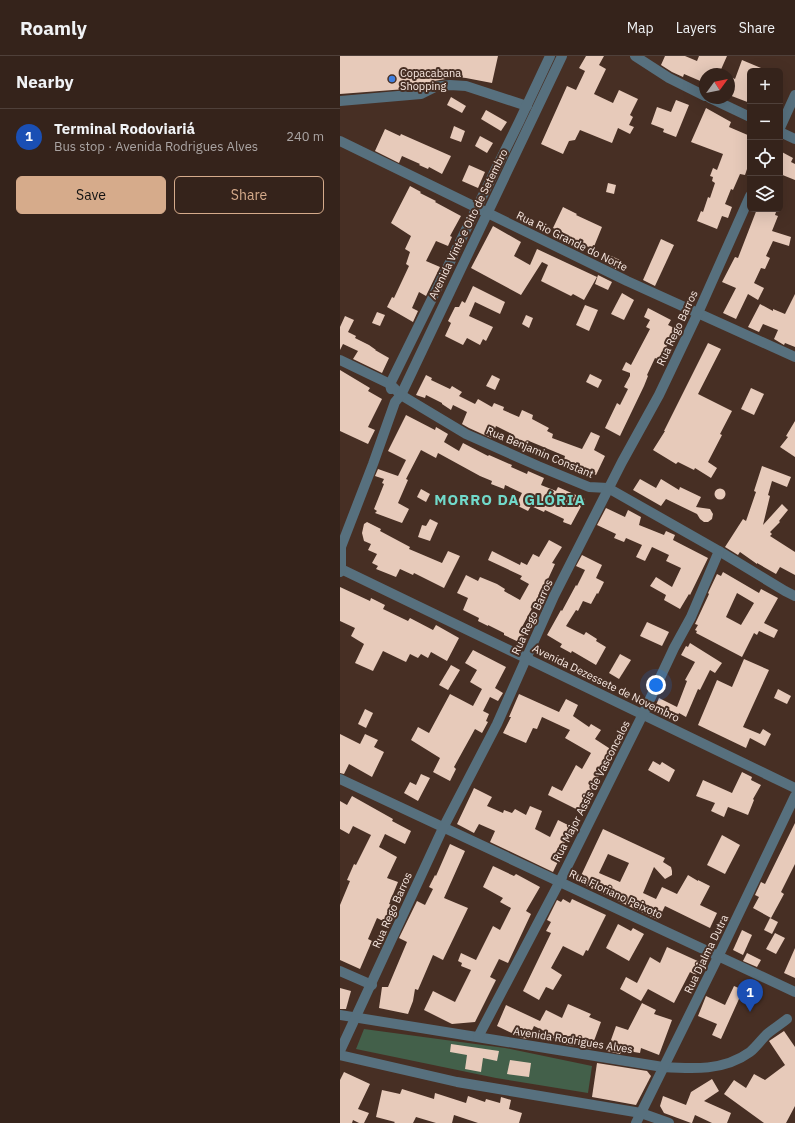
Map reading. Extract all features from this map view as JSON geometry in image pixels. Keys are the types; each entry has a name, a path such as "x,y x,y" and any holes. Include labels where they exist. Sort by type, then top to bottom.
{"street":[{"name":"Avenida Vinte e Oito de Setembro","path":"390,384 527,106 550,56"},
{"name":"Avenida Vinte e Oito de Setembro","path":"341,570 340,547 374,464 398,398 562,56"},
{"path":"635,56 669,78 699,93"},
{"path":"340,101 421,94 435,87 450,85 466,86 527,106"},
{"path":"783,121 795,95"},
{"path":"722,104 747,116"},
{"path":"519,122 529,127"},
{"path":"783,133 795,139"},
{"name":"Rua Rio Grande do Norte","path":"340,141 627,281 795,357"},
{"name":"Rua Rego Barros","path":"340,1051 372,985 443,828 498,724 554,596 608,488 659,395 698,313 747,203"},
{"name":"Rua Benjamin Constant","path":"340,360 390,384 398,398 466,434 589,487 608,488 719,551 778,588 795,596"},
{"name":"Rua Major Assis de Vasconcelos","path":"478,1037 560,882 690,617 719,551"},
{"name":"Avenida Dezessete de Novembro","path":"341,570 795,788"},
{"name":"Rua Floriano Peixoto","path":"340,779 795,992"},
{"name":"Rua Djalma Dutra","path":"636,1123 795,796"},
{"path":"340,971 372,985"},
{"name":"Avenida Rodrigues Alves","path":"340,1015 663,1067 694,1069 731,1063 750,1051 787,1019"},
{"path":"340,1055 457,1082 641,1113 669,1123"}],"green space":[{"path":"364,1029 505,1048 592,1066 588,1093 496,1078 356,1049"}],"building":[{"name":"Copacabana Shopping","path":"340,56 498,56 492,83 457,77 434,81 419,88 340,94"},
{"path":"586,56 604,56 599,65 606,69 594,94 613,103 619,90 638,99 630,115 633,117 629,125 634,127 630,134 618,128 612,143 580,130 575,140 569,141 563,154 541,144 567,86 576,90 585,71 579,68"},
{"path":"665,56 685,56 697,61 699,56 727,56 722,68 699,68 699,80 684,74 683,77 661,65"},
{"path":"742,60 761,68 747,68 747,102 735,97 735,79"},
{"path":"451,97 466,106 462,113 447,105"},
{"path":"676,100 689,105 676,137 663,132 664,129 651,124 657,107 671,112"},
{"path":"706,108 731,122 729,127 747,135 747,169 745,175 740,174 733,190 731,189 725,204 732,207 728,218 722,216 717,229 697,221 701,211 703,212 708,197 710,198 715,183 712,181 713,177 710,176 713,168 717,170 723,154 691,142"},
{"path":"486,110 507,122 501,131 481,119"},
{"path":"454,126 465,131 461,142 450,138"},
{"path":"385,129 400,136 401,134 451,156 442,174 429,167 428,169 419,165 420,164 402,156 399,163 375,151"},
{"path":"480,136 493,143 487,153 475,146"},
{"path":"783,153 793,158 791,162 795,164 795,180 783,175"},
{"path":"469,165 485,172 478,188 462,181"},
{"path":"608,183 616,185 614,194 606,192"},
{"path":"410,186 461,216 450,236 452,237 448,246 436,241 426,261 440,267 426,296 419,292 412,308 418,311 413,322 387,307 392,297 394,298 409,266 406,264 410,252 405,249 411,236 391,223"},
{"path":"563,207 602,227 593,249 566,237 567,235 553,228"},
{"path":"756,212 776,212 775,215 778,216 772,231 791,237 789,246 773,241 766,256 770,258 765,269 761,268 754,283 764,288 758,300 748,294 736,319 723,313 736,288 722,282 735,257 738,258"},
{"path":"493,226 521,242 514,256 530,265 537,249 597,277 584,300 573,294 571,296 541,281 548,265 542,262 521,295 471,268"},
{"path":"661,239 674,245 655,286 643,280"},
{"path":"607,254 620,260 616,269 604,262"},
{"path":"598,275 612,282 608,290 595,284"},
{"path":"473,286 505,302 500,314 475,302 469,316 493,327 486,341 483,339 480,345 467,338 463,345 445,336 451,323 448,321 455,307 459,307 462,301 465,303"},
{"path":"622,293 634,300 624,320 611,314"},
{"path":"795,294 795,347 785,343 784,345 774,339 778,330 763,324 759,332 748,327 760,304 773,311 773,309 785,314"},
{"path":"585,305 598,310 589,331 576,325"},
{"path":"648,308 671,320 668,325 676,329 664,352 668,354 663,362 655,358 647,375 648,376 644,386 620,436 605,428 617,403 620,405 628,389 624,387 630,373 622,370 626,362 631,365 650,329 646,327 650,320 644,317"},
{"path":"377,312 385,315 380,326 372,323"},
{"path":"526,315 533,318 529,328 522,324"},
{"path":"345,316 354,320 348,332 356,336 355,338 389,358 382,373 353,359 358,351 343,344 340,350 340,327"},
{"path":"708,343 721,349 698,394 732,411 708,462 717,468 711,478 695,468 694,470 678,462 676,464 653,450 665,431"},
{"path":"340,370 370,388 368,391 382,399 368,427 375,430 368,444 340,431"},
{"path":"590,374 602,380 598,388 586,382"},
{"path":"426,375 432,378 431,380 450,389 452,386 462,392 459,396 475,404 478,399 492,407 494,403 504,407 503,410 519,417 522,410 533,415 532,419 549,428 547,431 553,434 552,438 582,449 591,432 600,436 594,450 605,456 596,475 564,460 565,456 529,441 526,447 511,440 514,435 496,426 491,438 462,424 467,412 453,405 451,410 442,403 426,395 425,398 416,395"},
{"path":"492,375 500,379 495,390 486,386"},
{"path":"751,388 764,394 754,415 741,409"},
{"path":"406,415 435,430 436,427 448,434 444,442 459,451 463,443 488,456 489,455 512,465 511,467 527,474 528,471 544,478 541,485 556,491 558,487 585,499 571,525 563,522 564,519 545,510 544,512 531,506 528,511 516,505 522,493 505,485 504,489 491,484 492,481 438,453 436,458 421,450 406,479 408,480 398,503 409,509 402,523 375,513 377,511 374,509 384,484 382,483 384,479 375,476 378,469 398,476 406,460 388,451"},
{"path":"795,421 795,457 780,447 788,437 786,436"},
{"path":"762,466 791,477 787,487 772,481 763,525 782,504 788,510 779,521 780,522 770,532 772,534 770,536 795,552 795,575 780,567 776,574 757,564 740,552 738,555 725,547 743,519 746,521 756,492 754,491"},
{"path":"640,479 656,488 661,479 679,490 680,487 701,497 696,507 710,509 713,514 712,519 708,522 704,522 697,514 666,499 661,506 633,490"},
{"path":"421,489 430,494 426,502 417,497"},
{"path":"718,489 722,489 724,490 724,498 718,499 715,496 715,492"},
{"path":"606,508 625,517 628,510 641,517 639,525 664,535 666,531 675,535 673,540 708,558 690,595 689,594 680,609 664,600 666,595 650,586 656,577 672,587 681,568 666,561 669,555 652,547 645,561 636,557 642,545 626,538 624,542 614,538 616,534 597,525"},
{"path":"430,519 438,523 430,541 418,537 422,525 426,526"},
{"path":"367,522 381,529 380,531 410,547 409,549 442,563 448,551 460,556 444,588 414,573 413,575 400,569 396,577 376,569 378,566 372,563 377,554 368,550 371,544 364,541 362,533 364,524"},
{"path":"549,540 562,547 552,563 555,564 549,577 522,627 527,629 521,643 478,621 479,618 463,610 468,598 457,593 466,575 478,581 480,577 497,584 505,589 504,591 520,600 529,584 520,579 522,576 488,560 492,551 520,565 521,562 527,565 533,554 539,557"},
{"path":"582,555 602,565 596,578 604,582 591,604 583,601 578,611 576,610 566,626 584,635 586,632 606,647 596,665 572,651 571,653 560,647 562,644 547,635 585,570 576,566"},
{"path":"723,572 759,593 761,589 778,598 764,623 778,630 774,638 759,631 757,635 754,633 742,657 696,633 697,631 695,630 698,625 695,624 717,574 721,576","holes":["737,593 754,603 741,625 726,617"]},
{"path":"340,587 370,601 371,598 385,605 383,609 408,621 410,618 433,630 436,625 459,638 447,661 431,652 428,658 421,654 418,658 410,654 406,662 383,651 373,671 355,663 364,644 351,636 355,628 340,621"},
{"path":"647,622 669,632 662,646 640,636"},
{"path":"690,643 722,663 715,673 710,670 700,690 698,689 686,717 656,705 659,698 677,707 687,681 685,680 695,662 681,655 686,646 688,647"},
{"path":"473,650 506,667 495,688 503,693 498,701 490,697 483,711 489,714 486,721 488,722 482,733 475,729 454,767 456,769 450,781 433,772 440,758 411,740 418,727 429,733 450,694 473,706 482,689 470,682 477,670 465,663"},
{"path":"620,654 631,660 619,679 609,673"},
{"path":"744,659 769,670 743,727 760,734 763,729 771,734 765,746 750,738 746,748 698,725 717,680 732,687"},
{"path":"451,665 460,670 448,690 439,685"},
{"path":"778,689 791,696 787,704 774,698"},
{"path":"519,694 559,712 566,699 578,705 573,716 589,727 591,724 601,730 595,739 615,752 597,779 599,780 592,791 591,790 580,811 548,795 552,786 562,791 576,765 582,769 591,753 565,738 570,730 542,717 537,729 533,728 526,743 503,733 511,717 509,717"},
{"path":"365,709 373,713 366,728 358,724"},
{"path":"340,734 360,744 365,734 378,740 374,747 384,752 372,777 349,764 344,774 340,773"},
{"path":"653,761 660,765 662,762 675,770 669,782 648,770"},
{"path":"742,772 752,777 751,780 761,785 753,799 754,800 748,815 728,807 724,817 711,811 715,803 696,796 703,780 732,793"},
{"path":"421,774 430,778 418,801 404,793 410,782 416,785"},
{"path":"474,788 492,797 487,806 503,813 504,810 512,813 515,809 526,815 530,806 542,811 535,829 550,837 558,820 572,827 563,846 565,847 553,872 490,842 495,831 479,824 474,833 457,824"},
{"path":"352,796 411,831 405,844 385,834 379,847 397,857 387,878 398,882 389,904 392,905 385,922 377,918 368,939 372,941 360,969 340,960 340,905 350,881 347,880 354,864 356,865 371,835 353,826 349,834 340,829 340,801 347,805"},
{"path":"795,823 795,864 781,892 784,894 771,918 753,908 759,897 755,895 761,882 765,884"},
{"path":"603,829 665,858 663,862 671,867 672,875 665,879 654,867 643,893 656,899 662,887 677,894 688,875 710,886 700,905 717,913 710,928 665,906 658,920 578,882","holes":["608,854 629,863 620,882 599,873"]},
{"path":"722,835 740,845 725,874 707,865"},
{"path":"450,844 465,851 444,898 468,908 443,960 433,955 418,990 415,989 413,1001 408,1014 379,1008 382,987 388,987 407,942 399,938 417,901 425,905 433,889 429,887 435,875 436,876"},
{"path":"493,866 514,876 516,874 540,887 526,911 531,914 508,963 499,959 490,977 496,980 475,1022 452,1024 424,1010 433,991 455,1002 471,970 461,966 462,963 458,961 461,953 476,960 493,926 500,930 511,908 500,902 503,898 483,887"},
{"path":"563,899 570,903 572,899 606,915 588,951 586,950 583,956 563,946 551,968 562,975 553,990 546,987 539,1000 523,991 551,933 546,931 551,922 547,920 557,900 561,902"},
{"path":"770,918 778,922 772,934 764,930"},
{"path":"618,924 631,931 633,928 644,934 629,961 606,948"},
{"path":"742,930 752,935 743,955 733,950"},
{"path":"775,933 785,938 776,954 766,949"},
{"path":"667,947 702,963 696,975 690,972 674,1003 648,989 641,1001 620,989 626,977 637,983 650,957 660,963"},
{"path":"795,948 795,978 784,973"},
{"path":"747,953 761,960 757,967 743,961"},
{"path":"734,986 743,990 721,1039 712,1035 717,1024 698,1016 706,996 725,1005"},
{"path":"340,988 351,991 346,1009 340,1009"},
{"path":"642,1003 656,1010 654,1014 672,1020 659,1055 641,1048 640,1053 622,1050 620,1054 607,1051 616,1026 628,1030"},
{"path":"568,1004 591,1014 589,1017 601,1022 591,1049 577,1045 568,1045 553,1038 554,1036 534,1026 528,1039 522,1038 497,1026 506,1005 540,1021 546,1010 562,1018"},
{"path":"784,1031 795,1047 795,1106 786,1123 764,1123 724,1094 734,1080 746,1088 754,1074 765,1080 785,1065 769,1041"},
{"path":"451,1044 499,1051 497,1061 483,1058 481,1072 465,1069 467,1055 450,1052"},
{"path":"510,1060 531,1063 529,1077 507,1074"},
{"path":"597,1063 647,1071 651,1076 636,1105 592,1097"},
{"path":"344,1072 370,1084 358,1109 369,1113 364,1123 359,1123 353,1120 352,1123 340,1123 340,1080"},
{"path":"712,1079 719,1091 704,1101 731,1113 727,1123 712,1123 695,1115 691,1123 664,1113 660,1106 663,1096 686,1105 691,1092"},
{"path":"402,1089 434,1099 435,1093 466,1103 468,1096 485,1102 486,1099 500,1103 501,1097 511,1100 509,1109 522,1113 519,1123 478,1123 454,1115 452,1123 436,1123 416,1117 413,1123 394,1123 395,1122 376,1117 382,1090 400,1094"}],"place":[{"name":"Copacabana Shopping","path":"392,79"},
{"name":"Terminal Rodoviariá","path":"750,1012"}],"district":[{"name":"MORRO DA GLÓRIA","path":"510,499"}]}
